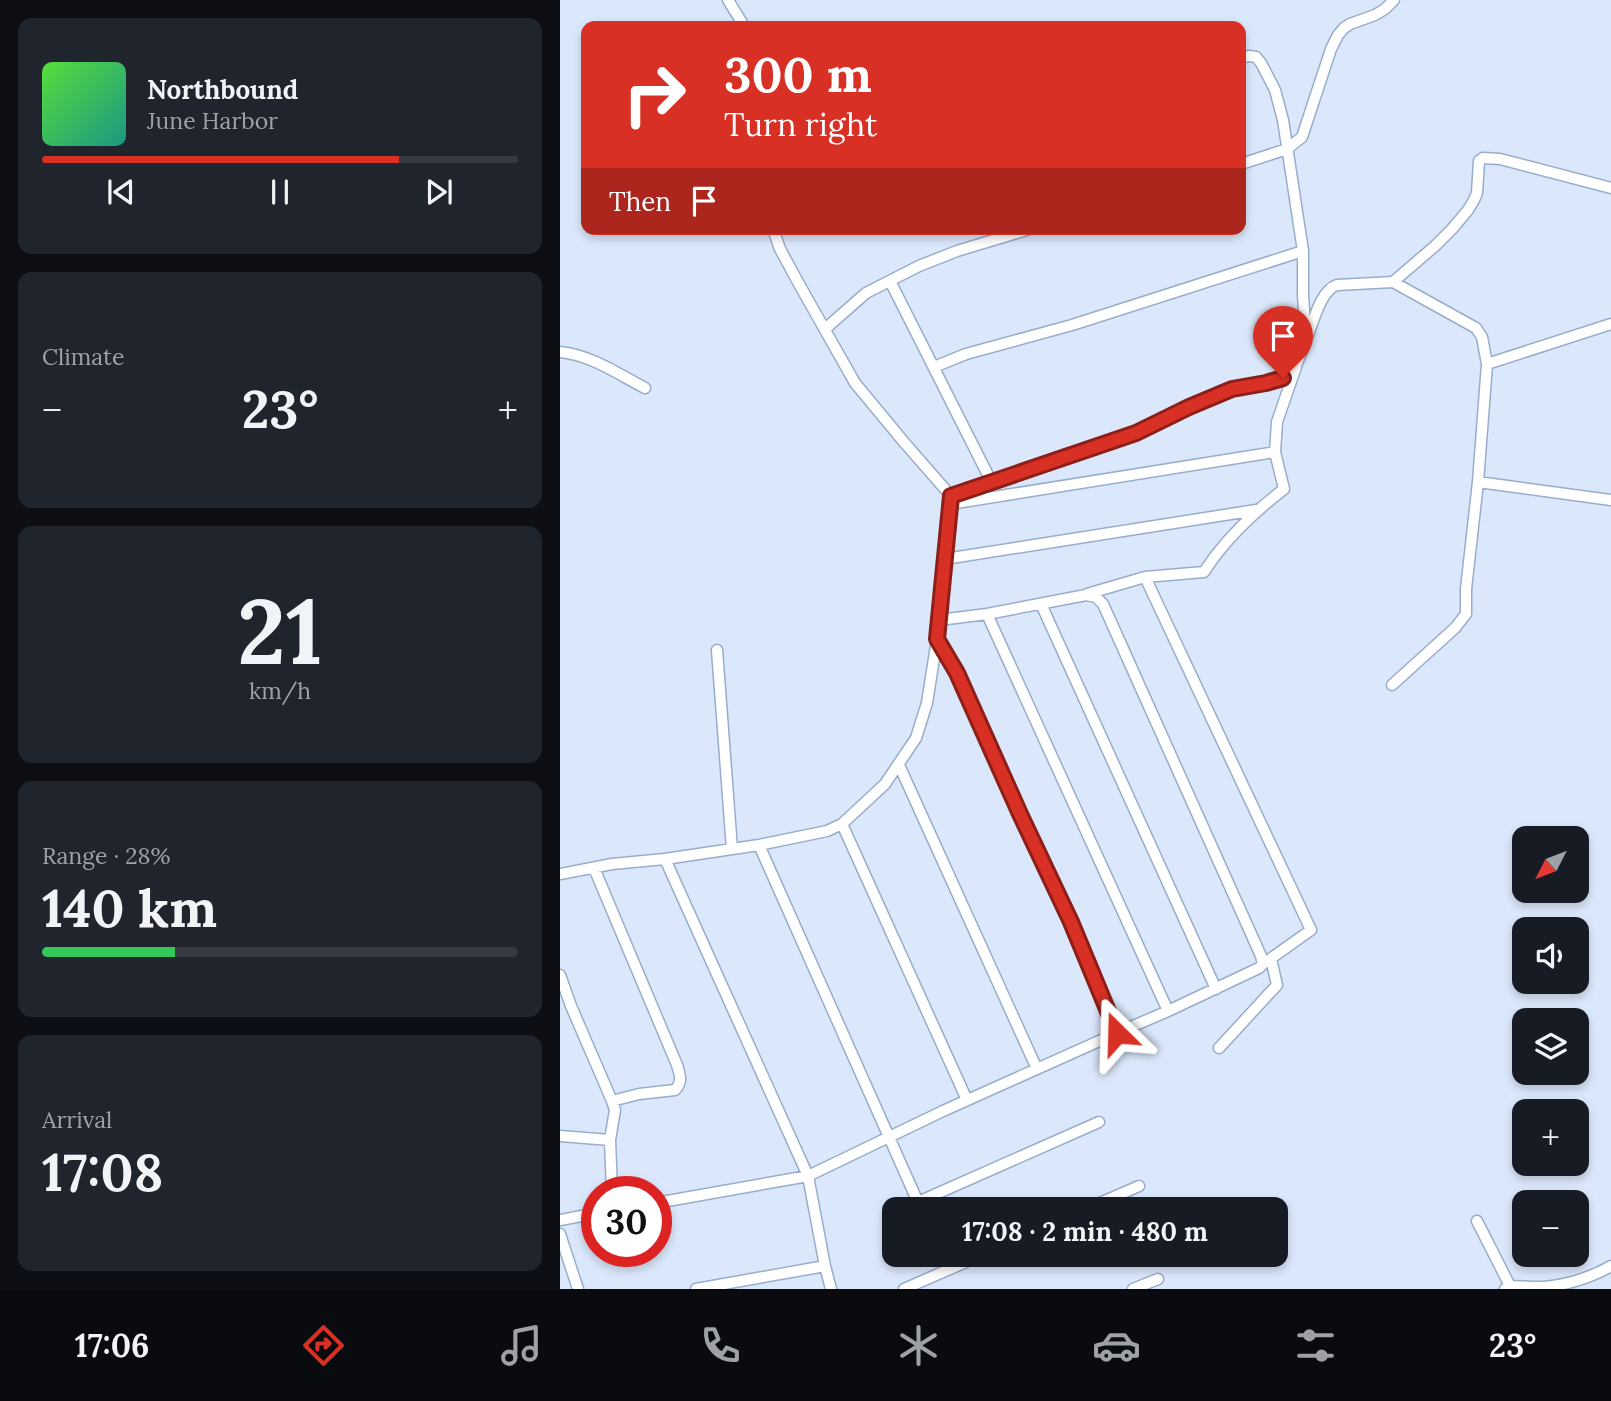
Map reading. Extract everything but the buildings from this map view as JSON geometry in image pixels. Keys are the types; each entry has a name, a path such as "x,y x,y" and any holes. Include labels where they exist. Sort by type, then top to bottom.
{"street":[{"path":"728,0 741,21"},
{"path":"1246,162 1287,149 1302,137 1338,35 1350,24 1375,15 1394,0"},
{"path":"1246,57 1256,58 1266,70 1283,120 1303,251 1306,341"},
{"path":"1393,282 1435,246 1468,209 1477,193 1479,161 1483,158 1500,159 1611,188"},
{"path":"560,874 759,845 827,831 842,824 885,784 916,738 927,703 937,639 951,500 862,392 846,368 780,249 775,235"},
{"path":"825,329 866,293 919,266 1010,235"},
{"path":"934,367 966,354 1072,326 1303,251"},
{"path":"890,281 992,483"},
{"path":"939,620 987,614 1086,595 1145,577 1204,572 1217,551 1256,510 1284,489 1275,452 1278,422 1296,366 1324,295 1337,285 1393,282 1476,328 1482,337 1487,364 1466,614 1455,628 1391,685"},
{"path":"1487,364 1611,324"},
{"path":"560,352 573,353 588,359 645,388"},
{"path":"951,500 1029,468 1136,433 1232,389 1283,378 1296,366"},
{"path":"951,500 1275,452"},
{"path":"1478,482 1611,500"},
{"path":"945,559 1256,510"},
{"path":"672,1200 808,1176 1259,968 1311,930 1145,577"},
{"path":"1086,595 1096,597 1103,604 1277,985 1219,1048"},
{"path":"1041,604 1216,989"},
{"path":"987,614 1168,1011"},
{"path":"937,639 957,673 1071,922 1117,1033"},
{"path":"717,650 732,849"},
{"path":"899,765 1037,1069"},
{"path":"842,824 968,1100"},
{"path":"759,845 916,1197"},
{"path":"665,859 808,1176 831,1289"},
{"path":"594,868 681,1079 675,1090 639,1094 612,1101"},
{"path":"560,975 615,1110 610,1140 611,1176"},
{"path":"937,1197 1099,1122"},
{"path":"560,1136 610,1140"},
{"path":"1114,1197 1139,1186"},
{"path":"560,1220 581,1216"},
{"path":"1476,1221 1507,1288 1570,1282 1611,1266"},
{"path":"560,1234 578,1289"},
{"path":"696,1289 825,1266"},
{"path":"904,1289 922,1285 953,1267"},
{"path":"1133,1289 1158,1279"}],"route":[{"path":"1117,1033 1071,922 957,673 937,639 951,496 1136,433 1232,389 1283,378"}]}
